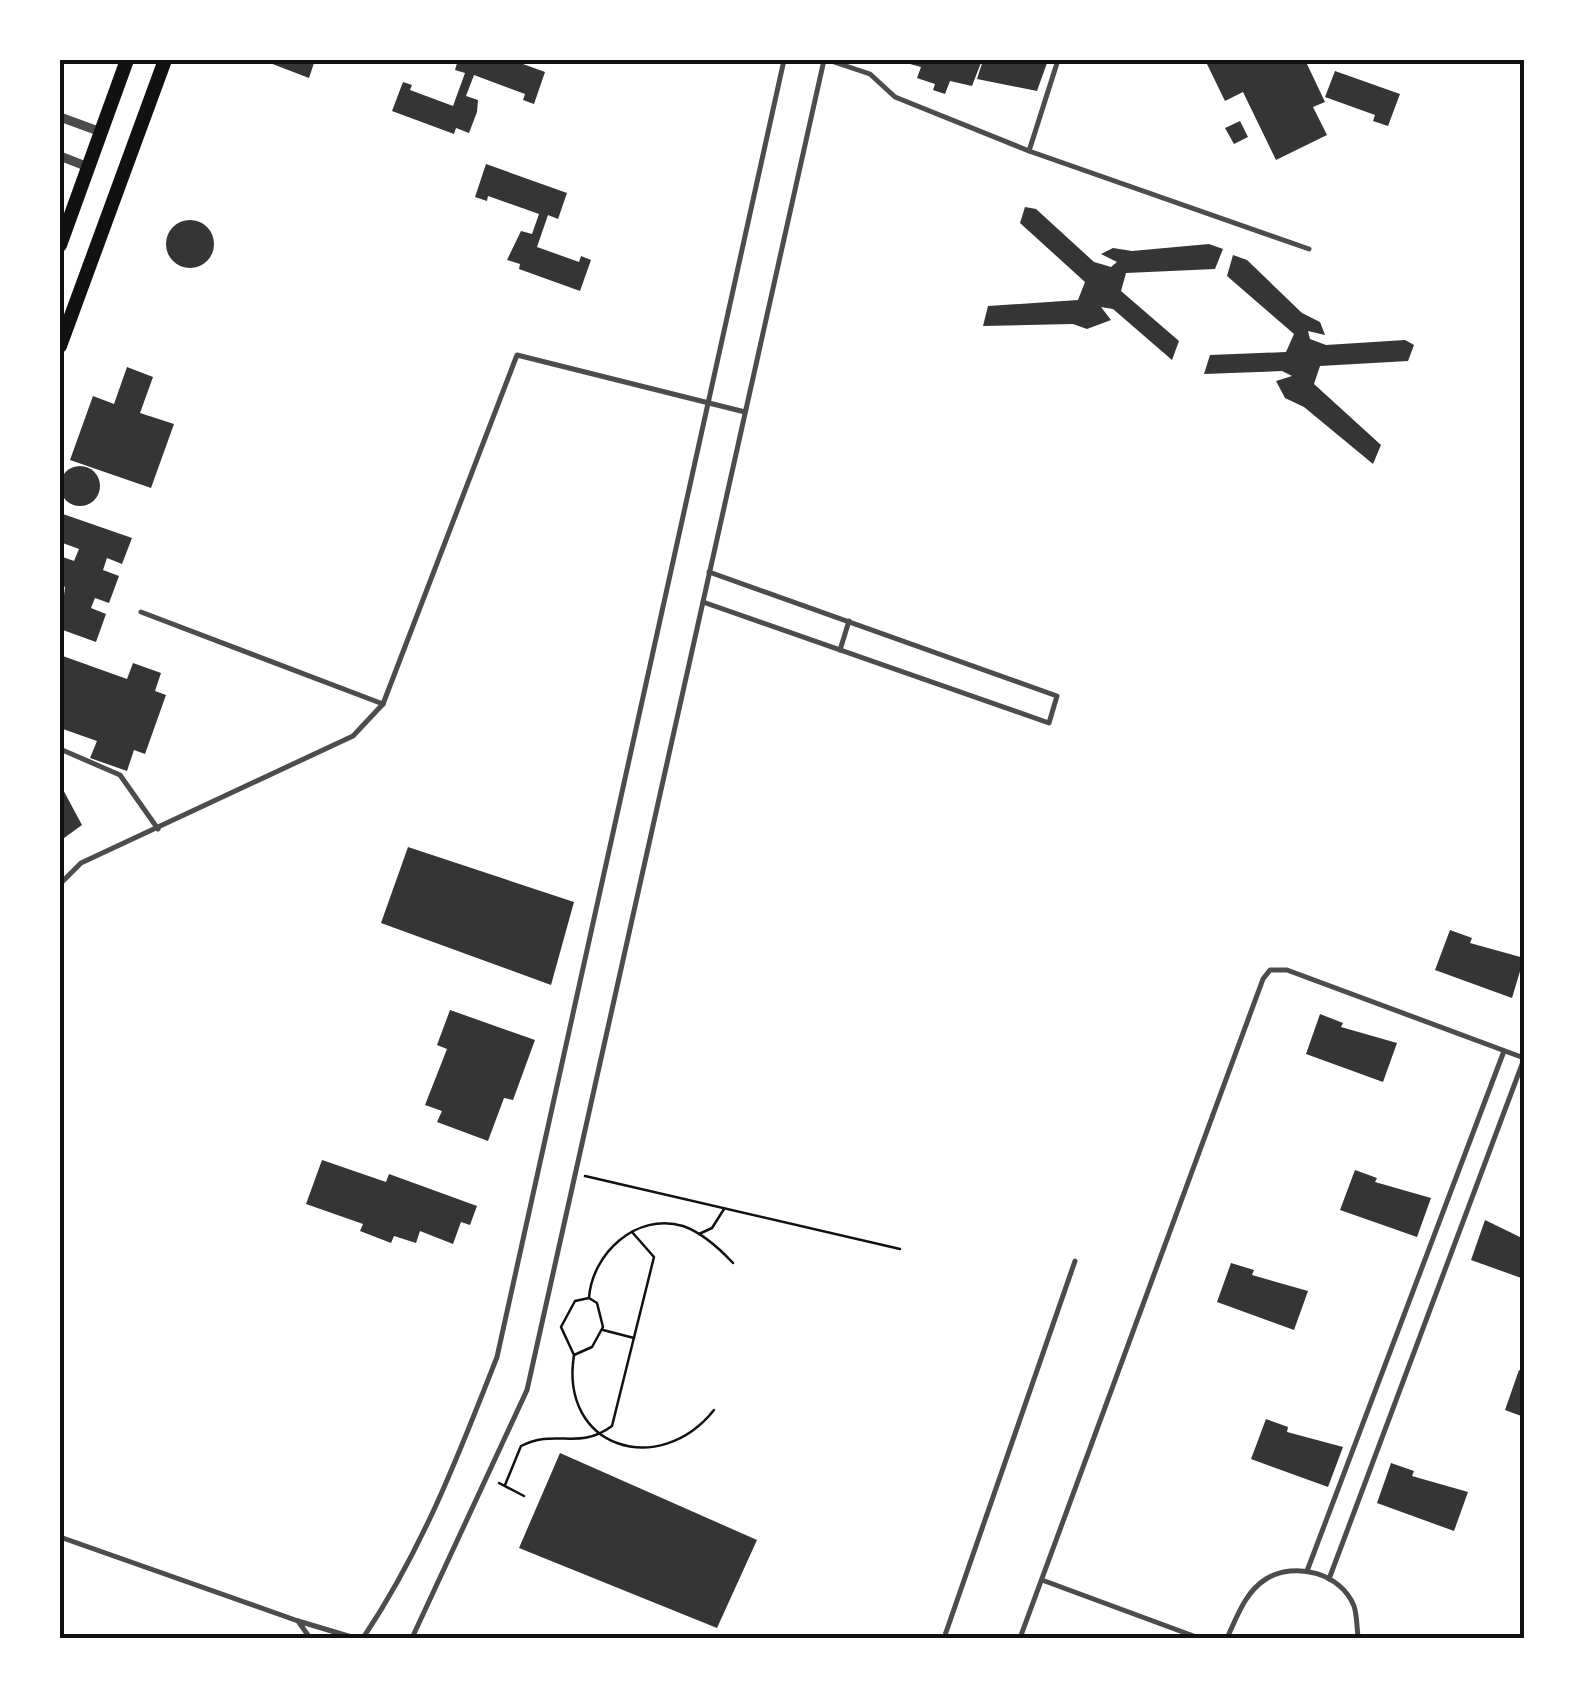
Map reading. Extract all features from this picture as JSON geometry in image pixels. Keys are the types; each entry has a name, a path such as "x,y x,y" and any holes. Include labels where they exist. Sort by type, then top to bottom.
{"main road":[{"path":"60,245 127,60"},
{"path":"60,346 165,60"}],"street":[{"path":"60,117 101,132"},
{"path":"60,156 88,167"}],"lane":[{"path":"365,1635 404,1576 444,1494 497,1357 784,60"},
{"path":"412,1638 528,1390 826,60 870,74 895,97 1029,151 1309,249"},
{"path":"1029,151 1058,60"},
{"path":"60,884 81,863 353,736 383,704 517,354 745,412"},
{"path":"703,602 1049,723 1057,696 710,572"},
{"path":"141,612 383,704"},
{"path":"840,650 849,622"},
{"path":"60,749 120,774 158,829"},
{"path":"1020,1638 1263,979 1270,970 1287,970 1524,1058 1329,1579"},
{"path":"1307,1571 1504,1051"},
{"path":"944,1638 1074,1260"},
{"path":"60,1538 298,1621 355,1638 383,1638"},
{"path":"1227,1638 1244,1600 1266,1579 1307,1571 1329,1579 1354,1607 1358,1638"},
{"path":"1042,1580 1199,1638"},
{"path":"298,1621 310,1638"}],"path":[{"path":"576,1174 900,1249"},
{"path":"699,1234 712,1228 724,1208"},
{"path":"589,1298 602,1258 632,1232 669,1224 699,1234 733,1263"},
{"path":"505,1486 521,1446 550,1436 583,1441 612,1426 654,1256 632,1232"},
{"path":"574,1355 592,1347 602,1330 602,1313 589,1298"},
{"path":"589,1298 575,1300 561,1327 574,1355 572,1389 579,1408 600,1435 637,1448 671,1446 703,1424 714,1410"},
{"path":"602,1330 634,1338"},
{"path":"489,1479 524,1496"}],"building":[{"path":"262,60 315,60 309,78"},
{"path":"458,60 512,60 545,72 534,104 523,100 525,94 474,75 466,96 478,100 477,112 469,133 456,128 454,134 392,111 403,82 412,85 410,90 453,106 465,73 455,70"},
{"path":"912,60 982,60 972,86 950,81 945,94 933,90 935,84 917,78 921,67 910,64"},
{"path":"983,60 1047,63 1037,91 977,79"},
{"path":"1205,60 1306,62 1325,102 1313,107 1327,135 1276,160 1243,92 1225,101"},
{"path":"1335,71 1400,94 1388,126 1373,121 1375,115 1325,97"},
{"path":"1240,121 1248,137 1234,144 1225,128"},
{"path":"486,164 567,193 558,219 548,215 537,247 579,262 581,256 591,260 580,291 519,269 520,264 507,260 521,231 532,234 539,214 488,196 487,201 475,197"},
{"path":"1025,207 1036,209 1094,262 1111,267 1117,262 1101,254 1113,248 1132,251 1209,244 1223,249 1215,269 1126,273 1121,291 1179,341 1172,360 1113,309 1101,307 1111,320 1087,329 1073,324 983,326 988,306 1078,300 1085,282 1020,223"},
{"path":"190,220 207,227 214,244 207,261 190,268 173,261 166,244 173,227"},
{"path":"1233,255 1247,260 1302,313 1320,322 1325,335 1308,331 1310,339 1326,345 1405,340 1414,345 1408,361 1320,366 1314,384 1381,445 1373,464 1304,407 1285,398 1276,381 1292,376 1282,371 1204,374 1210,355 1286,352 1294,334 1227,276"},
{"path":"127,367 153,377 140,413 174,424 151,488 70,460 93,396 114,404"},
{"path":"80,466 94,472 100,486 94,500 80,506 66,500 60,486 66,472"},
{"path":"63,514 132,538 122,564 107,558 103,570 119,576 109,603 95,598 91,608 106,614 96,642 60,629 65,587 60,585 60,556 74,561 79,549 60,542"},
{"path":"60,655 127,679 133,663 161,673 155,691 166,695 145,754 134,750 127,771 90,758 97,741 60,728"},
{"path":"60,784 82,825 60,841"},
{"path":"408,847 574,902 551,985 381,923"},
{"path":"1450,930 1472,938 1470,943 1524,958 1512,998 1435,970"},
{"path":"450,1010 535,1040 513,1100 504,1098 488,1141 437,1122 442,1111 425,1105 447,1049 437,1045"},
{"path":"1320,1014 1343,1023 1341,1027 1397,1043 1383,1082 1306,1054"},
{"path":"322,1160 386,1182 389,1174 477,1206 470,1225 461,1222 453,1244 420,1231 416,1243 394,1236 391,1243 360,1231 363,1224 306,1204"},
{"path":"1355,1170 1377,1178 1375,1182 1431,1198 1417,1237 1340,1210"},
{"path":"1485,1220 1524,1239 1524,1279 1471,1260"},
{"path":"1231,1263 1254,1270 1252,1275 1308,1291 1294,1330 1217,1302"},
{"path":"1519,1370 1524,1372 1524,1417 1505,1410"},
{"path":"1266,1419 1288,1427 1287,1432 1343,1447 1328,1487 1251,1459"},
{"path":"560,1453 757,1540 717,1628 519,1548"},
{"path":"1391,1463 1414,1471 1412,1476 1468,1492 1454,1531 1377,1503"}]}
